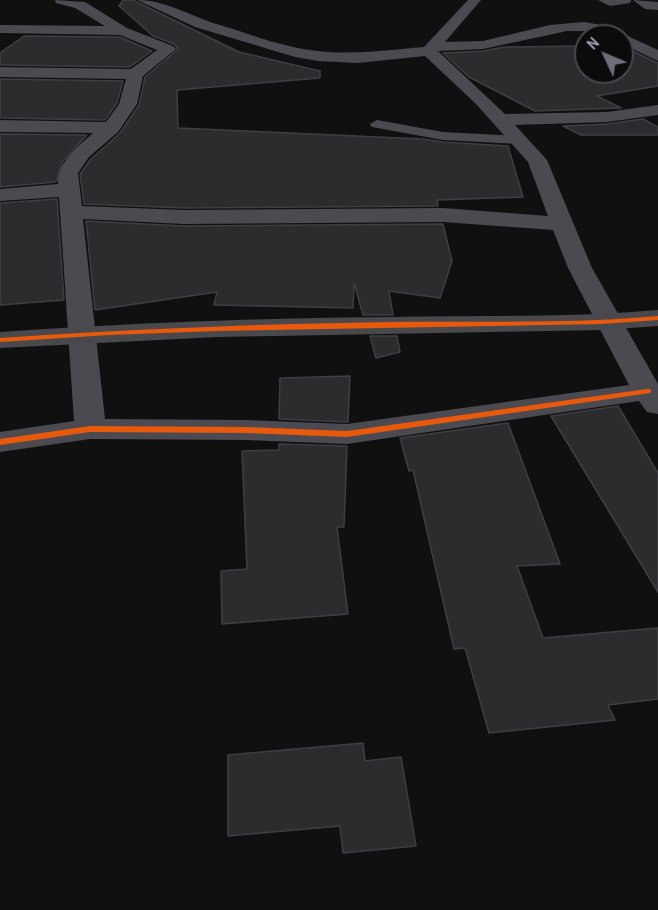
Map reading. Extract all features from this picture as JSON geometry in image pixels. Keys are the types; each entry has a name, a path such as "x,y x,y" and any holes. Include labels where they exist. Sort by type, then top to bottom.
{"street":[{"path":"0,72 135,74 168,49 122,31 80,5 61,0"},
{"path":"143,0 200,24 295,52 318,56 358,58 483,45 574,25"},
{"path":"431,49 474,0"},
{"path":"604,0 610,2 625,0"},
{"path":"639,0 650,6 658,6"},
{"path":"0,42 7,29 122,31"},
{"path":"634,44 658,56"},
{"path":"0,442 90,429 246,430 347,434 652,398 580,268 537,160 431,49"},
{"path":"90,429 68,173 82,153 111,128 128,104 135,74"},
{"path":"501,120 607,117 658,110"},
{"path":"0,126 111,128"},
{"path":"0,195 195,217 443,215 562,224"},
{"path":"0,340 82,334 435,324 611,323 658,318"}],"lane":[{"path":"377,124 443,136 499,141 519,140"}],"building":[{"path":"123,0 133,0 239,52 320,71 320,78 177,90 178,128 423,139 508,146 523,197 437,200 438,206 184,208 84,204 80,174 91,159 120,133 139,105 145,77 178,49 174,44 153,36 119,6"},
{"path":"24,36 120,37 152,51 130,67 0,65 0,53"},
{"path":"574,46 574,84 634,84 634,52 658,63 658,86 597,96 621,108 535,111 469,77 443,53 483,51 504,47"},
{"path":"0,79 123,81 117,103 105,120 0,118"},
{"path":"643,119 658,127 658,135 581,135 563,126 607,124"},
{"path":"0,134 87,135 63,161 56,182 0,187"},
{"path":"57,199 64,300 0,305 0,203"},
{"path":"86,221 184,226 443,224 452,261 440,298 389,291 393,315 363,315 354,283 353,308 214,305 217,292 95,310"},
{"path":"370,336 397,336 400,352 376,358"},
{"path":"350,376 348,422 279,419 280,378"},
{"path":"618,406 658,473 658,592 551,416"},
{"path":"508,423 560,564 517,566 543,638 658,628 658,699 608,705 615,720 489,733 465,648 454,649 413,470 409,471 400,438"},
{"path":"279,444 347,446 344,527 337,527 348,614 222,624 221,571 247,569 242,451 279,450"},
{"path":"363,743 365,761 401,757 416,846 343,853 340,826 228,836 228,755"}],"cycle path":[{"path":"0,340 218,329 575,323 658,318"},
{"path":"0,442 90,429 246,430 347,434 647,391"}]}
